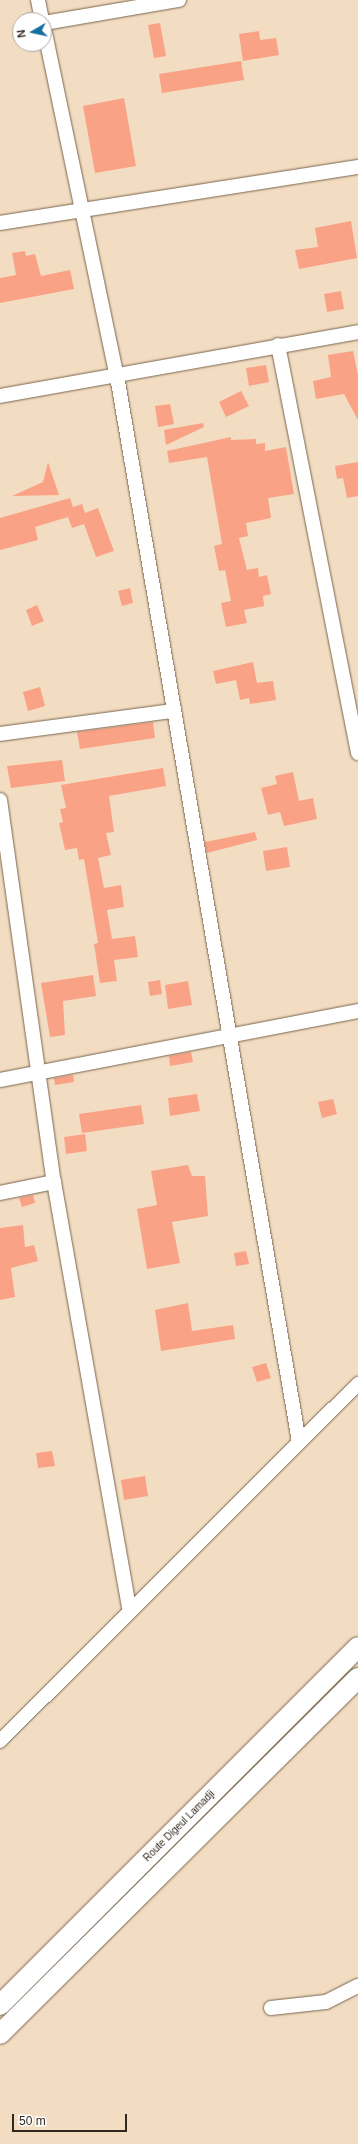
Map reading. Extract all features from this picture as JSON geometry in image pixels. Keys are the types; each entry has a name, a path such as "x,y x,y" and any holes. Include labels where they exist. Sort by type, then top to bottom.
{"main road":[{"name":"Route Digeul Lamadji","path":"0,2005 358,1647"},
{"name":"Route Digeul Lamadji","path":"0,2034 358,1678"}],"street":[{"path":"38,0 40,12"},
{"path":"52,22 179,0"},
{"path":"49,52 117,376 228,1036 299,1442"},
{"path":"0,223 358,166"},
{"path":"0,396 117,376 278,345 358,332"},
{"path":"278,345 358,753"},
{"path":"0,734 173,711"},
{"path":"0,800 54,1182 129,1609"},
{"path":"0,1080 358,1011"},
{"path":"0,1193 54,1182"},
{"path":"0,1741 129,1609 358,1384"},
{"path":"271,2008 326,2002 358,1986"}],"building":[{"path":"160,23 166,56 154,58 148,25"},
{"path":"259,31 260,40 276,38 279,55 243,61 239,34"},
{"path":"241,61 244,80 162,93 159,74"},
{"path":"124,98 136,166 95,173 83,106"},
{"path":"351,221 357,258 299,269 295,250 318,247 315,228"},
{"path":"25,251 26,256 35,254 41,276 70,270 74,289 0,303 0,278 16,275 12,253"},
{"path":"341,291 344,309 327,312 324,294"},
{"path":"353,351 358,375 358,420 344,394 316,399 313,381 331,377 328,355"},
{"path":"266,365 269,382 249,386 246,368"},
{"path":"241,391 249,406 226,417 219,402"},
{"path":"170,404 174,424 158,427 155,406"},
{"path":"203,423 204,427 166,445 164,430"},
{"path":"231,437 231,440 256,439 256,444 265,443 265,451 286,447 294,494 268,498 271,518 246,523 248,536 239,538 247,570 258,568 259,577 267,575 271,594 263,596 264,606 244,610 247,623 226,627 221,603 231,601 225,570 219,571 214,546 222,544 207,457 169,463 167,451"},
{"path":"48,462 59,495 12,496 43,482"},
{"path":"358,462 358,496 347,498 343,478 337,479 335,466"},
{"path":"70,498 73,507 82,504 85,513 98,508 114,551 96,557 84,524 72,528 68,517 35,527 38,540 0,550 0,518"},
{"path":"130,588 133,603 122,606 118,591"},
{"path":"37,605 44,621 32,626 26,610"},
{"path":"253,662 257,683 273,681 276,700 250,704 249,698 240,700 236,680 216,684 213,671"},
{"path":"40,687 45,706 28,711 23,692"},
{"path":"153,722 155,738 80,749 77,732"},
{"path":"62,760 65,781 11,788 7,766"},
{"path":"163,768 166,786 109,796 114,832 106,833 111,855 98,858 104,888 121,885 124,907 107,910 112,939 135,936 138,957 114,960 117,981 100,983 94,944 98,943 84,859 79,860 77,848 65,850 59,823 63,822 60,809 66,808 61,785"},
{"path":"293,772 299,801 313,798 317,819 284,826 280,812 268,815 261,788 277,784 275,776"},
{"path":"255,832 257,840 207,853 205,842"},
{"path":"287,847 290,867 266,871 263,851"},
{"path":"93,975 96,996 63,1001 65,1035 50,1037 41,983"},
{"path":"160,980 162,994 150,996 148,982"},
{"path":"188,981 192,1005 168,1009 165,985"},
{"path":"191,1052 193,1062 170,1066 169,1056"},
{"path":"73,1075 74,1082 55,1085 54,1078"},
{"path":"197,1094 200,1111 170,1116 168,1098"},
{"path":"333,1099 337,1114 322,1118 318,1102"},
{"path":"141,1105 144,1124 82,1133 79,1114"},
{"path":"85,1134 87,1151 66,1154 64,1137"},
{"path":"188,1165 192,1176 205,1176 208,1216 172,1222 180,1263 147,1269 137,1209 157,1205 151,1171"},
{"path":"33,1195 35,1203 22,1207 19,1198"},
{"path":"23,1225 25,1247 34,1245 38,1261 11,1268 15,1297 0,1300 0,1228"},
{"path":"246,1251 249,1264 236,1266 234,1253"},
{"path":"188,1303 192,1331 233,1325 235,1339 161,1351 155,1310"},
{"path":"266,1363 271,1378 257,1382 252,1367"},
{"path":"52,1451 55,1466 38,1468 36,1453"},
{"path":"145,1476 148,1496 124,1500 121,1480"}]}
